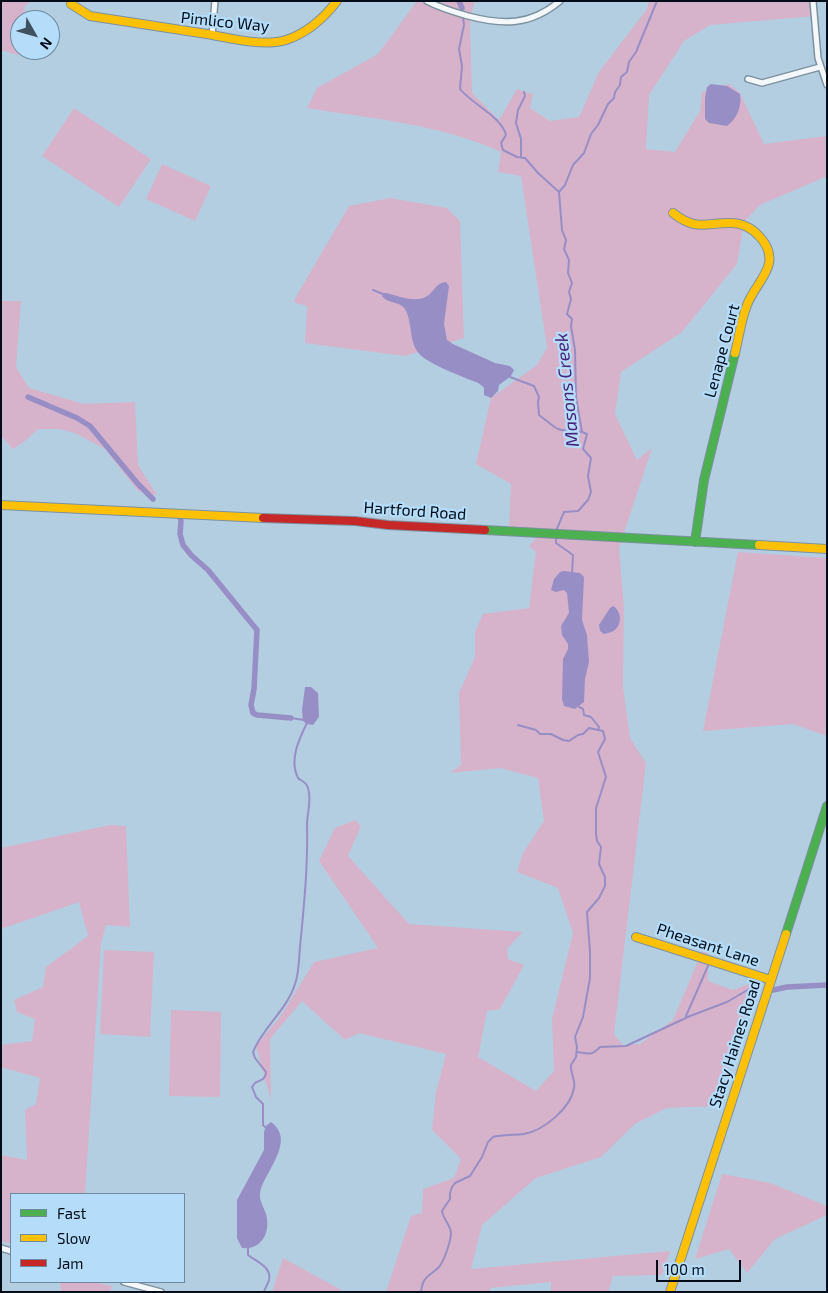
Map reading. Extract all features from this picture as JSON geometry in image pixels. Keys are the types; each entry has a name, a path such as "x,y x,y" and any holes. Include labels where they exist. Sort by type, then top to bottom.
{"street":[{"path":"212,35 215,1"},
{"name":"Pimlico Way","path":"71,4 90,16 258,42 286,40 305,31 316,24 337,1"},
{"path":"428,1 441,8 476,18 506,23 543,12 560,1"},
{"path":"813,1 820,67 827,85"},
{"path":"748,78 762,83 820,67"},
{"name":"Lenape Court","path":"673,212 685,222 697,224 732,223 748,227 762,239 769,260 765,277 747,307 704,480 695,542"},
{"name":"Hartford Road","path":"1,505 273,519 371,521 388,525 827,549"},
{"name":"Stacy Haines Road","path":"670,1292 827,806"},
{"name":"Pheasant Lane","path":"636,937 770,980"},
{"path":"128,1283 161,1292"}],"shaded area":[{"path":"1,1 31,1 25,6 24,10 10,10 10,53 1,50"},
{"path":"417,1 475,1 470,18 472,93 499,120 517,89 533,94 530,108 550,121 579,117 599,72 647,9 649,1 815,1 815,16 710,25 684,41 649,95 646,149 675,152 700,111 702,92 729,84 740,93 764,144 827,136 827,180 825,177 760,205 744,222 737,264 682,332 621,372 615,414 637,460 652,448 619,548 624,608 623,687 630,738 646,763 614,1034 623,1045 640,1044 673,1020 708,937 708,981 733,990 754,982 716,1106 667,1108 636,1123 601,1157 536,1178 482,1225 471,1269 670,1251 662,1275 613,1276 608,1292 551,1292 551,1282 491,1288 489,1292 386,1292 411,1216 422,1213 423,1189 454,1178 461,1159 432,1130 436,1092 446,1054 359,1033 345,1040 302,1001 270,1039 271,1100 256,1046 280,1017 314,962 378,948 319,861 335,828 355,820 361,826 348,856 409,924 523,932 507,949 508,959 524,965 500,1009 487,1011 478,1057 536,1091 554,1071 552,1019 573,933 558,888 517,872 523,853 544,821 538,778 500,768 450,773 461,765 459,693 475,657 475,632 483,614 529,608 536,552 529,546 542,531 509,529 511,484 476,464 491,398 537,365 547,348 521,176 498,172 501,152 454,135 406,124 307,108 317,88 378,54"},
{"path":"711,84 727,86 740,94 738,112 734,120 727,126 709,123 705,119 705,98 707,87"},
{"path":"74,108 151,159 119,207 42,156"},
{"path":"162,164 211,186 195,221 146,199"},
{"path":"390,198 447,208 460,221 464,338 405,356 305,343 307,306 293,302 349,206"},
{"path":"446,282 449,286 444,324 447,340 495,363 510,366 514,370 511,376 499,385 498,391 491,398 484,395 484,388 480,384 424,358 415,348 408,315 403,306 384,299 382,296 383,293 386,293 408,299 420,299 430,294 438,285"},
{"path":"1,301 21,301 16,367 29,388 84,404 135,402 138,465 157,495 138,491 105,449 75,433 59,429 38,429 13,449 1,436"},
{"path":"738,552 827,558 827,736 793,724 703,731"},
{"path":"560,572 580,573 584,577 582,620 587,635 589,662 585,679 584,702 575,709 564,706 562,699 563,659 568,649 568,644 562,635 561,626 569,613 567,593 564,590 556,592 551,590 554,579"},
{"path":"613,606 619,613 619,623 615,630 604,634 600,631 599,625"},
{"path":"305,687 311,687 318,693 319,717 313,725 303,721 302,710"},
{"path":"110,825 126,826 130,927 106,925 101,943 85,1193 10,1193 10,1244 1,1241 1,1155 27,1160 25,1110 36,1104 40,1078 1,1067 1,1045 32,1041 35,1019 17,1012 14,1000 43,987 46,967 88,936 79,902 1,929 1,848"},
{"path":"104,950 154,952 150,1037 100,1034"},
{"path":"171,1010 221,1012 220,1097 169,1096"},
{"path":"271,1122 278,1130 281,1138 277,1157 260,1193 260,1199 266,1214 266,1233 260,1243 249,1248 242,1248 237,1238 237,1200 264,1150 264,1132 266,1126"},
{"path":"722,1174 770,1183 827,1206 827,1215 775,1239 747,1273 729,1249 695,1259"},
{"path":"283,1258 345,1292 272,1292"},
{"path":"60,1283 98,1283 112,1286 110,1292 61,1292"}],"waterway":[{"path":"459,1 462,8"},
{"name":"Masons Creek","path":"556,531 564,512 578,511 588,500 591,492 588,476 591,458 583,449 587,434 582,432 576,397 572,319 567,314 571,299 569,292 572,283 568,273 569,260 564,249 566,240 562,230 559,192 565,185 573,165 584,153 591,134 598,125 608,104 614,98 615,92 620,85 621,77 627,72 629,62 636,52 657,1"},
{"path":"463,17 464,25 459,49 462,66 460,89 499,122 506,135 501,143 503,150 517,157 525,158 559,192"},
{"path":"521,156 521,139 516,123 518,110 525,96 524,92"},
{"path":"373,290 383,294"},
{"path":"510,377 534,386 539,397 539,415 552,425 561,430 582,432"},
{"path":"28,397 77,418 90,426 138,484 153,499"},
{"path":"179,515 181,521 180,534 183,545 208,570 257,630 254,689 251,705 253,713 291,718"},
{"name":"Masons Creek","path":"556,535 556,543 573,555 572,574"},
{"name":"Masons Creek","path":"421,1292 423,1282 439,1267 449,1246 451,1230 442,1211 450,1199 450,1193 455,1183 470,1176 482,1157 488,1142 493,1137 524,1134 539,1128 562,1111 572,1096 574,1082 571,1065 576,1057 575,1037 583,1017 590,978 587,912 599,898 605,886 605,877 599,864 601,847 597,841 596,834 596,808 606,777 598,752 605,739 603,731 598,730 599,727 591,717 584,715 583,709 579,707"},
{"path":"291,718 304,720"},
{"path":"267,1129 263,1125 263,1104 256,1097 252,1087 264,1078 266,1072 255,1058 253,1052 257,1043 291,993 299,966 310,797 307,786 298,778 294,764 298,743 307,723"},
{"path":"518,725 536,730 540,734 551,734 569,741 583,734 589,728 598,730"},
{"path":"686,1016 708,966"},
{"path":"577,1052 590,1054 600,1047 626,1046 690,1016 727,1002 756,985"},
{"path":"773,990 787,987 827,985"},
{"path":"248,1247 248,1255 263,1265 268,1272 269,1280 264,1292"}],"traffic: fast":[{"path":"695,542 704,480 735,353"},
{"path":"485,530 759,545"},
{"path":"786,934 827,806"}],"traffic: slow":[{"path":"71,4 90,16 267,43 286,40 308,29 321,19 337,1"},
{"path":"673,213 681,219 694,224 735,223 743,225 757,234 767,247 769,264 747,305 735,353"},
{"path":"1,505 263,518"},
{"path":"759,545 827,549"},
{"path":"670,1292 786,934"},
{"path":"636,937 771,980"}],"traffic: jam":[{"path":"263,518 355,521 388,525 485,530"}]}
